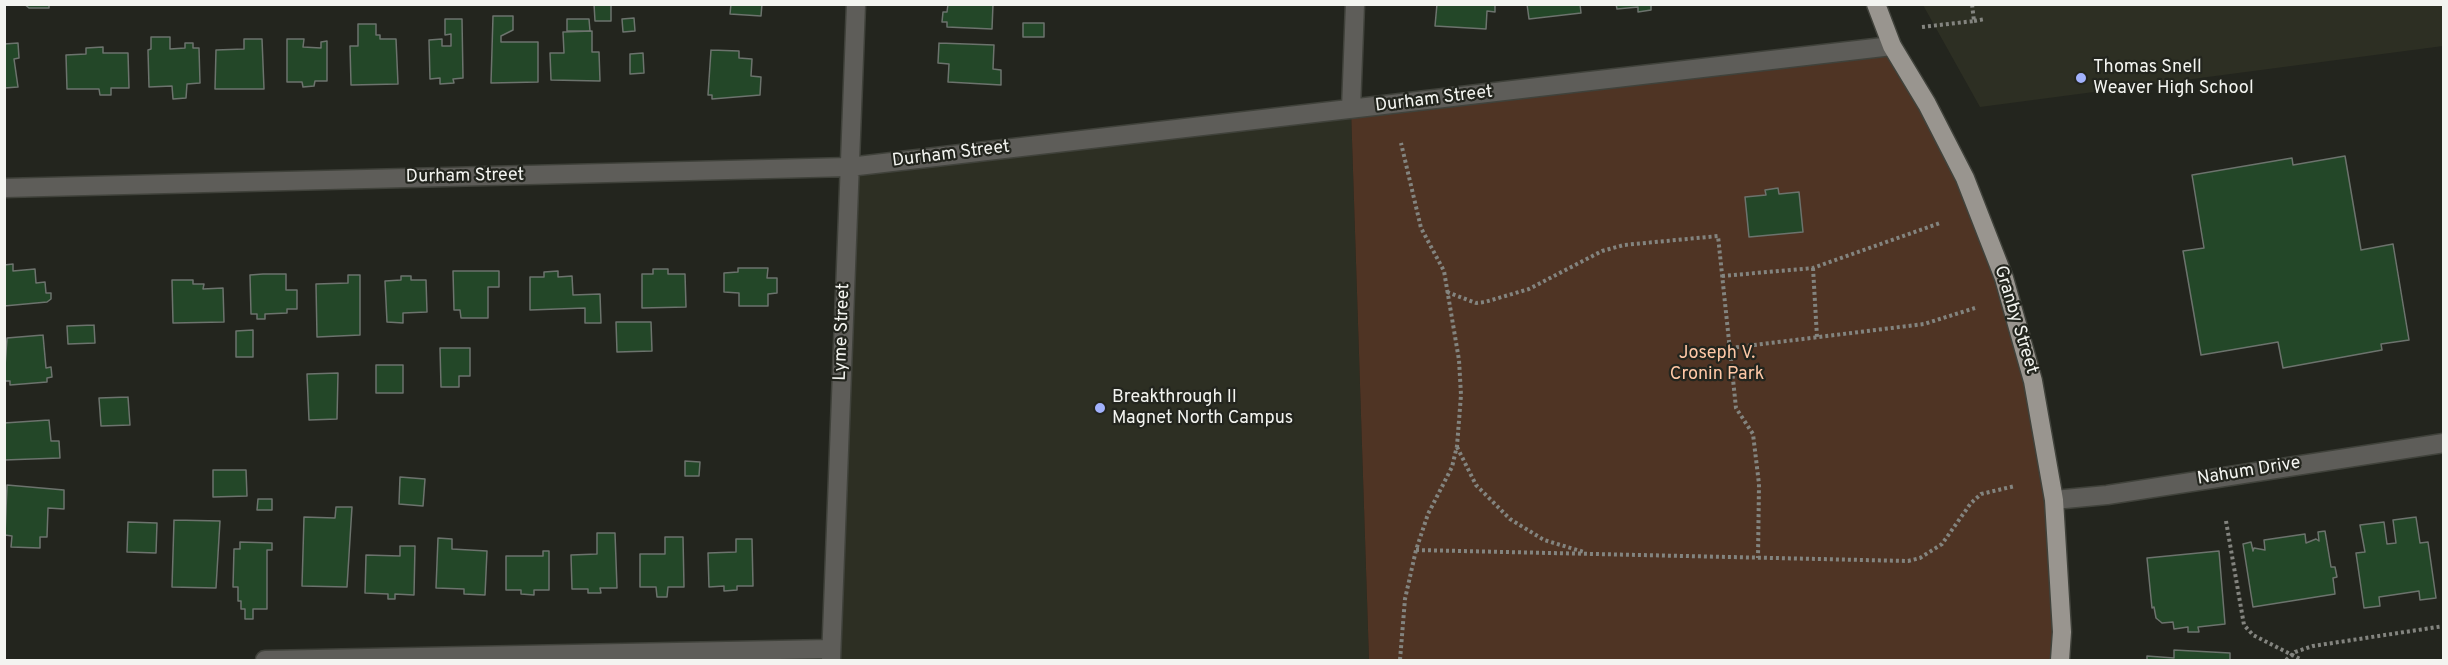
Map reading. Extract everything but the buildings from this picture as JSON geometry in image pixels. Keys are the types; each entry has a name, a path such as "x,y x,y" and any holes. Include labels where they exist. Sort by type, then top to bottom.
{"main road":[{"name":"Granby Street","path":"1876,4 1892,46 1927,104 1965,178 2004,278 2033,381 2054,500 2062,632 2060,660"}],"street":[{"name":"Lyme Street","path":"831,655 856,4"},
{"path":"1351,110 1355,4"},
{"name":"Durham Street","path":"4,188 849,167 1892,46"},
{"name":"Nahum Drive","path":"2054,500 2107,495 2444,443"},
{"path":"265,660 831,655"}],"path":[{"path":"1972,4 1974,21"},
{"path":"1922,27 1985,19"},
{"path":"1400,660 1406,598 1416,550 1428,514 1452,466 1457,446 1461,395 1459,360 1440,262 1421,228 1401,143"},
{"path":"1722,276 1813,268 1940,223"},
{"path":"1447,292 1476,303 1485,302 1529,289 1602,251 1624,245 1718,236 1736,408 1753,434 1759,484 1758,558"},
{"path":"1813,268 1817,337"},
{"path":"1730,348 1923,324 1975,308"},
{"path":"1457,446 1476,485 1499,510 1521,527 1557,545 1601,554"},
{"path":"1416,550 1897,561 1920,558 1949,537 1976,498 1987,492 2015,486"},
{"path":"2226,521 2244,625 2253,634 2301,660"},
{"path":"2286,660 2313,646 2444,626"}],"shaded area":[{"name":"Thomas Snell Weaver High School","path":"1923,5 2443,5 2443,46 1980,107"},
{"name":"Breakthrough II Magnet North Campus","path":"1351,109 1369,660 832,660 849,167"}],"green space":[{"name":"Joseph V. Cronin Park","path":"1892,46 2004,278 2054,500 2060,660 1369,660 1351,109"}],"place":[{"name":"Thomas Snell Weaver High School","path":"2081,78"},
{"name":"Breakthrough II Magnet North Campus","path":"1100,408"}]}
